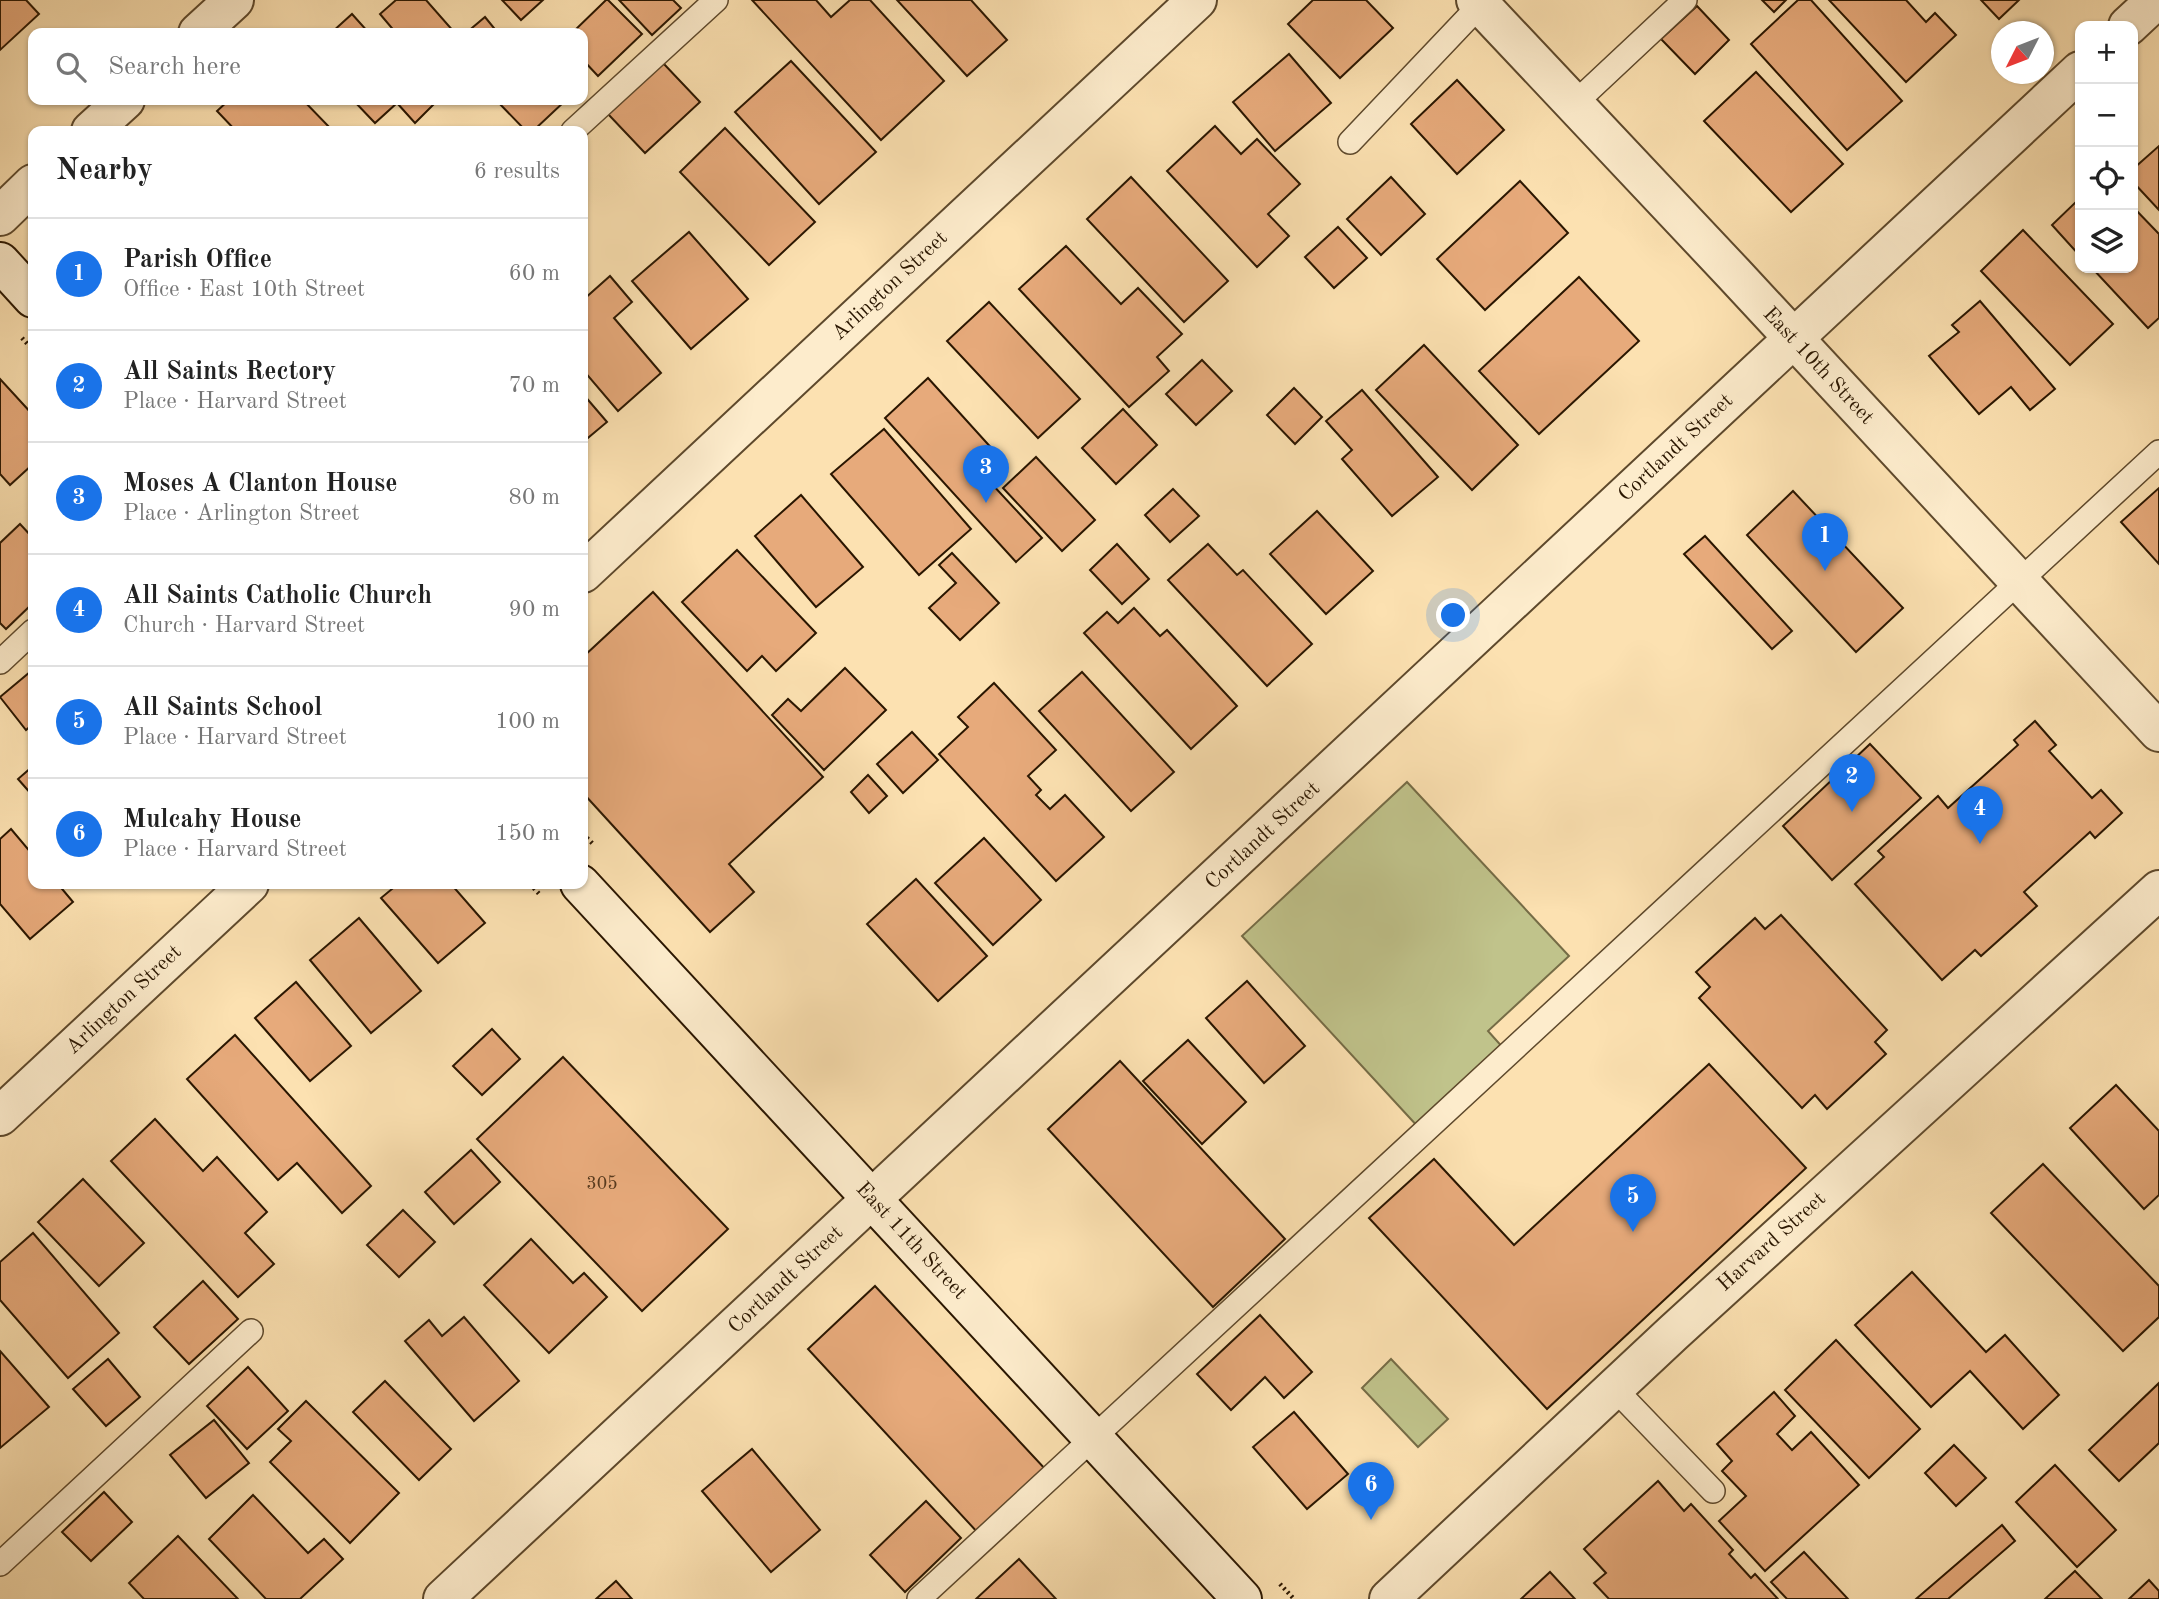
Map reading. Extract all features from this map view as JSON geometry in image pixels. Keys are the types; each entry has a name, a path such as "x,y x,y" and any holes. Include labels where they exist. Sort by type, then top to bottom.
{"street":[{"path":"203,28 234,0"},
{"name":"Arlington Street","path":"588,568 1197,0"},
{"path":"2133,21 2156,0"},
{"name":"East 10th Street","path":"1478,2 2159,732"},
{"name":"Cortlandt Street","path":"443,1599 2075,76"},
{"path":"96,126 120,105"},
{"path":"0,216 28,189"},
{"path":"0,262 28,293"},
{"name":"Arlington Street","path":"0,1116 244,889"},
{"name":"East 11th Street","path":"585,889 1242,1599"},
{"name":"Harvard Street","path":"1389,1599 1614,1388 2159,890"}],"lane":[{"path":"578,126 716,0"},
{"path":"1574,104 1685,0"},
{"path":"1350,142 1478,2"},
{"path":"919,1599 2159,452"},
{"path":"0,662 28,636"},
{"path":"0,1564 251,1331"},
{"path":"1614,1388 1713,1491"}],"green space":[{"path":"1407,782 1569,956 1488,1031 1505,1050 1420,1129 1242,936"},
{"path":"1391,1359 1448,1419 1418,1447 1362,1388"}],"building":[{"path":"0,0 26,0 39,14 0,50"},
{"path":"396,0 426,0 451,28 392,28 380,14"},
{"path":"502,0 543,0 521,20"},
{"path":"608,0 642,34 598,76 588,65 588,28 577,28"},
{"path":"619,0 673,0 681,8 652,35"},
{"path":"752,0 816,0 831,17 850,0 870,0 944,81 881,140"},
{"path":"897,0 971,0 1007,40 967,76"},
{"path":"1313,0 1366,0 1393,28 1340,78 1288,24"},
{"path":"1762,0 1786,0 1774,12"},
{"path":"1798,0 1811,0 1902,101 1847,150 1751,44"},
{"path":"1829,0 1906,0 1926,22 1935,13 1956,35 1906,82"},
{"path":"1981,0 2019,0 1999,19"},
{"path":"1697,6 1729,40 1695,74 1661,39"},
{"path":"352,14 365,28 337,28"},
{"path":"485,17 494,28 472,28"},
{"path":"1289,54 1331,103 1275,151 1233,102"},
{"path":"791,61 876,152 819,204 735,112"},
{"path":"663,63 700,102 645,153 608,114"},
{"path":"1756,72 1843,164 1791,212 1704,121"},
{"path":"1457,80 1504,130 1457,174 1411,124"},
{"path":"224,105 308,105 328,126 231,126 217,111"},
{"path":"358,105 395,105 375,123"},
{"path":"399,105 433,105 415,123"},
{"path":"501,105 561,105 538,126 521,126"},
{"path":"1215,126 1241,154 1257,139 1300,184 1268,214 1289,236 1257,267 1167,171"},
{"path":"725,128 815,222 769,265 680,172"},
{"path":"2159,146 2159,210 2138,187 2138,165"},
{"path":"1131,177 1228,281 1184,322 1087,219"},
{"path":"1391,177 1425,214 1381,255 1347,219"},
{"path":"1520,181 1568,233 1485,310 1437,259"},
{"path":"2075,203 2075,250 2052,225"},
{"path":"2138,212 2159,234 2159,318 2148,328 2097,273 2138,273"},
{"path":"1338,227 1367,258 1334,288 1305,257"},
{"path":"2023,230 2113,324 2070,365 1981,271"},
{"path":"689,232 748,299 691,349 632,281"},
{"path":"1066,246 1121,304 1138,288 1182,334 1157,357 1169,371 1129,407 1019,289"},
{"path":"610,276 632,302 614,318 661,373 618,411 588,376 588,296"},
{"path":"1579,277 1639,341 1539,434 1479,371"},
{"path":"1980,301 2055,389 2030,410 2011,387 1979,414 1929,356 1959,332 1952,325"},
{"path":"989,302 1080,399 1038,438 947,341"},
{"path":"1424,345 1518,445 1472,490 1376,390"},
{"path":"1202,360 1232,391 1196,425 1166,394"},
{"path":"928,378 995,452 977,468 1042,538 1016,562 885,418"},
{"path":"0,379 28,410 28,469 10,485 0,474"},
{"path":"1294,388 1322,417 1295,444 1267,415"},
{"path":"1362,390 1438,477 1392,516 1342,459 1352,450 1326,421"},
{"path":"588,400 607,422 588,438"},
{"path":"1123,409 1157,445 1116,484 1082,448"},
{"path":"884,429 971,529 919,575 831,474"},
{"path":"1036,457 1095,520 1062,551 1003,488"},
{"path":"2159,488 2159,564 2121,522"},
{"path":"1173,489 1199,516 1170,542 1145,515"},
{"path":"1793,491 1903,608 1856,652 1747,535"},
{"path":"801,495 863,567 816,607 755,536"},
{"path":"1317,511 1373,571 1326,614 1270,554"},
{"path":"20,524 28,533 28,608 6,629 0,623 0,543"},
{"path":"1705,536 1792,631 1772,649 1684,554"},
{"path":"1117,544 1149,579 1122,604 1090,570"},
{"path":"1208,544 1237,575 1243,570 1312,644 1267,686 1168,580"},
{"path":"737,550 816,633 776,671 762,656 747,671 682,602"},
{"path":"952,553 999,603 960,640 929,608 956,583 939,565"},
{"path":"653,592 823,777 729,864 754,892 710,932 588,798 588,652"},
{"path":"1134,608 1160,636 1167,630 1237,706 1191,749 1084,633 1107,612 1118,623"},
{"path":"845,668 886,710 824,770 772,715 788,699 801,711"},
{"path":"1082,672 1174,772 1131,811 1039,711"},
{"path":"28,674 26,730 0,697"},
{"path":"994,683 1056,750 1028,776 1041,790 1036,795 1050,809 1065,795 1104,837 1056,881 939,754 968,727 958,717"},
{"path":"2035,721 2056,745 2049,751 2092,798 2101,790 2122,813 2095,838 2090,832 2024,892 2037,906 1981,956 1975,950 1942,980 1855,884 1884,857 1878,851 1938,796 1948,808 2018,745 2014,740"},
{"path":"912,732 938,760 903,793 877,764"},
{"path":"1870,744 1921,798 1832,880 1783,826"},
{"path":"28,770 28,790 18,779"},
{"path":"868,775 887,796 869,813 851,792"},
{"path":"11,829 28,849 28,889 62,889 73,902 30,939 0,904 0,839"},
{"path":"984,838 1041,900 993,945 935,883"},
{"path":"916,879 987,956 938,1001 867,924"},
{"path":"392,889 455,889 485,923 438,963 381,898"},
{"path":"1781,915 1887,1030 1875,1042 1886,1054 1827,1109 1815,1095 1802,1108 1699,998 1710,987 1696,972 1755,918 1765,929"},
{"path":"359,918 421,991 371,1033 310,960"},
{"path":"1247,981 1305,1046 1264,1083 1206,1018"},
{"path":"296,982 351,1046 310,1081 255,1018"},
{"path":"492,1029 520,1059 482,1095 453,1066"},
{"path":"235,1035 371,1186 342,1213 297,1163 278,1180 187,1079"},
{"path":"1188,1040 1246,1102 1202,1144 1143,1081"},
{"path":"563,1057 728,1229 642,1311 477,1139"},
{"path":"1120,1061 1285,1239 1213,1307 1048,1129"},
{"path":"1709,1064 1806,1168 1547,1409 1369,1218 1434,1159 1514,1245"},
{"path":"2116,1085 2159,1131 2159,1195 2144,1209 2070,1128"},
{"path":"155,1119 203,1171 217,1157 267,1212 245,1233 274,1264 238,1297 111,1161"},
{"path":"471,1150 500,1182 454,1224 425,1192"},
{"path":"2043,1164 2159,1286 2159,1317 2123,1351 1991,1213"},
{"path":"83,1179 144,1243 99,1286 38,1222"},
{"path":"403,1210 435,1242 399,1277 367,1245"},
{"path":"33,1233 119,1333 68,1378 0,1300 0,1262"},
{"path":"531,1239 573,1283 584,1273 607,1297 549,1353 484,1285"},
{"path":"1912,1272 1986,1352 2005,1335 2059,1395 2023,1429 1970,1371 1931,1407 1855,1325"},
{"path":"203,1281 238,1319 189,1364 154,1327"},
{"path":"875,1286 1047,1471 979,1534 808,1349"},
{"path":"1260,1315 1312,1372 1284,1398 1265,1377 1231,1410 1197,1374"},
{"path":"464,1317 519,1381 474,1421 405,1341 429,1320 442,1336"},
{"path":"1836,1340 1920,1429 1869,1478 1785,1390"},
{"path":"0,1351 49,1407 0,1448"},
{"path":"108,1359 140,1397 106,1426 73,1389"},
{"path":"248,1367 288,1411 247,1449 207,1406"},
{"path":"385,1381 451,1449 419,1480 353,1412"},
{"path":"2159,1383 2159,1443 2119,1481 2089,1450"},
{"path":"1774,1392 1795,1416 1777,1434 1792,1450 1811,1432 1859,1485 1765,1571 1719,1521 1746,1496 1722,1471 1732,1461 1717,1444"},
{"path":"306,1401 399,1493 350,1543 270,1462 291,1441 278,1429"},
{"path":"1294,1412 1348,1474 1307,1509 1253,1447"},
{"path":"214,1420 249,1463 206,1498 170,1455"},
{"path":"1954,1445 1986,1478 1956,1506 1925,1473"},
{"path":"752,1449 820,1530 771,1572 702,1491"},
{"path":"2055,1465 2116,1530 2077,1567 2016,1502"},
{"path":"1658,1481 1684,1511 1691,1504 1733,1550 1729,1554 1751,1578 1755,1574 1778,1599 1609,1599 1594,1583 1606,1573 1584,1549"},
{"path":"104,1492 132,1522 91,1561 62,1532"},
{"path":"253,1495 308,1553 324,1539 343,1559 300,1599 266,1599 209,1539"},
{"path":"926,1501 961,1538 905,1592 870,1555"},
{"path":"2002,1525 2015,1541 1948,1599 1916,1599"},
{"path":"178,1536 238,1599 144,1599 129,1583"},
{"path":"1804,1552 1848,1599 1787,1599 1771,1582"},
{"path":"1019,1559 1056,1599 976,1599"},
{"path":"2075,1571 2102,1599 2045,1599"},
{"path":"1550,1572 1575,1599 1521,1599"},
{"path":"2149,1580 2159,1591 2159,1599 2129,1599"},
{"path":"616,1581 632,1599 596,1599"}],"place":[{"name":"Moses A Clanton House","path":"986,503"},
{"name":"Parish Office","path":"1825,571"},
{"name":"All Saints Rectory","path":"1852,812"},
{"name":"All Saints Catholic Church","path":"1980,844"},
{"name":"All Saints School","path":"1633,1232"},
{"name":"Mulcahy House","path":"1371,1520"}]}
